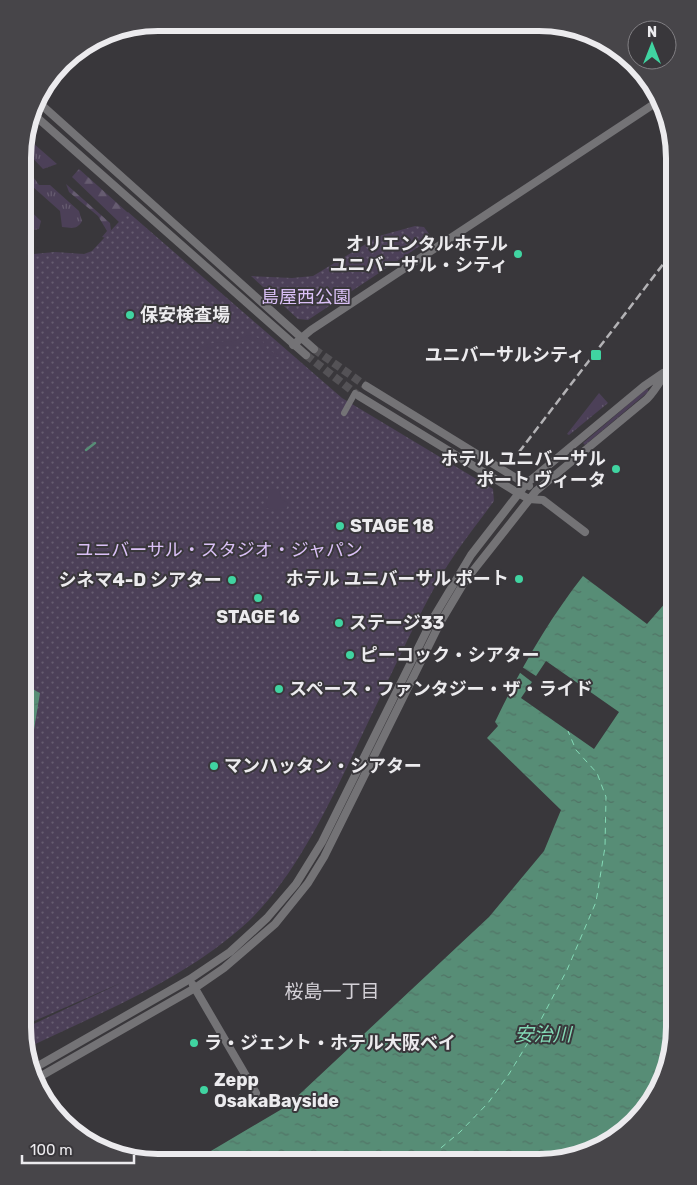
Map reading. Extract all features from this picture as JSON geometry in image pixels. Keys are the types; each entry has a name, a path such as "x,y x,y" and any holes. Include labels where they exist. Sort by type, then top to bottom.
{"street":[{"path":"293,345 302,337 653,104"},
{"path":"42,106 314,349"},
{"path":"38,119 306,355"},
{"path":"38,1066 190,979 230,952 256,929 283,900 304,871 325,835 450,588 471,555 526,484 644,386 665,372"},
{"path":"41,1076 195,988 255,944 275,924 308,883 331,845 440,623 465,581 529,498 655,392 665,372"},
{"path":"366,386 526,484 536,491 542,500 585,532"},
{"path":"344,413 357,395 518,493 529,498 542,500"},
{"path":"190,979 256,1093"}],"green space":[{"path":"32,142 57,164 43,169 31,156"},
{"path":"79,169 230,304 120,223 72,177"},
{"path":"31,174 39,185 50,185 79,211 82,221 74,228 62,227 60,211 31,185"},
{"path":"66,184 110,223 111,230 107,238 102,237 107,231 98,216 69,192"},
{"path":"31,212 41,221 39,229 31,231"},
{"name":"ユニバーサル・スタジオ・ジャパン","path":"128,212 342,398 493,489 494,501 438,581 412,630 346,770 316,828 299,857 262,907 241,928 192,965 138,995 33,1045 31,1025 123,982 31,1022 31,254 55,252 84,254 92,251"},
{"name":"島屋西公園","path":"415,226 424,227 432,238 308,320 298,319 251,276 292,278 313,276 379,236"},
{"path":"252,335 262,340 267,349 292,362 289,364 280,358 264,353 260,344 251,340 245,340 237,346 220,345 200,352 198,349 211,344 238,340"},
{"path":"648,389 648,392 585,445 583,443"},
{"path":"599,393 608,403 569,435 567,434"},
{"path":"269,489 279,490 281,499 288,503 287,508 283,507 282,510 266,508"}],"water":[{"name":"安治川","path":"583,576 647,624 665,603 665,1035 659,1068 653,1083 644,1097 623,1122 602,1137 587,1144 555,1153 206,1154 287,1106 489,917 544,851 561,810 487,738 498,726 495,722 514,684 558,611"},
{"path":"31,687 40,693 31,743"}],"pier":[{"path":"546,661 619,712 594,749 521,698 532,682 519,672 520,669 522,667 536,676"}],"waterway":[{"path":"86,450 95,443"}],"ferry route":[{"path":"434,1154 460,1132 488,1103 509,1074 535,1031 567,970 596,902 605,847 606,797 597,773 576,750 568,731"}],"tunnel":[{"path":"314,349 366,386"},
{"path":"306,355 359,396"}],"railway":[{"path":"519,452 666,261"}],"place":[{"name":"オリエンタルホテル ユニバーサル・シティ","path":"518,254"},
{"name":"保安検査場","path":"130,315"},
{"name":"ユニバーサルシティ","path":"596,355"},
{"name":"ホテル ユニバーサル ポート ヴィータ","path":"616,469"},
{"name":"STAGE 18","path":"340,526"},
{"name":"ホテル ユニバーサル ポート","path":"519,579"},
{"name":"シネマ4-D シアター","path":"232,580"},
{"name":"STAGE 16","path":"258,598"},
{"name":"ステージ33","path":"339,623"},
{"name":"ピーコック・シアター","path":"350,655"},
{"name":"スペース・ファンタジー・ザ・ライド","path":"279,689"},
{"name":"マンハッタン・シアター","path":"214,766"},
{"name":"ラ・ジェント・ホテル大阪ベイ","path":"194,1043"},
{"name":"Zepp OsakaBayside","path":"204,1090"}],"district":[{"name":"桜島一丁目","path":"332,991"}]}
